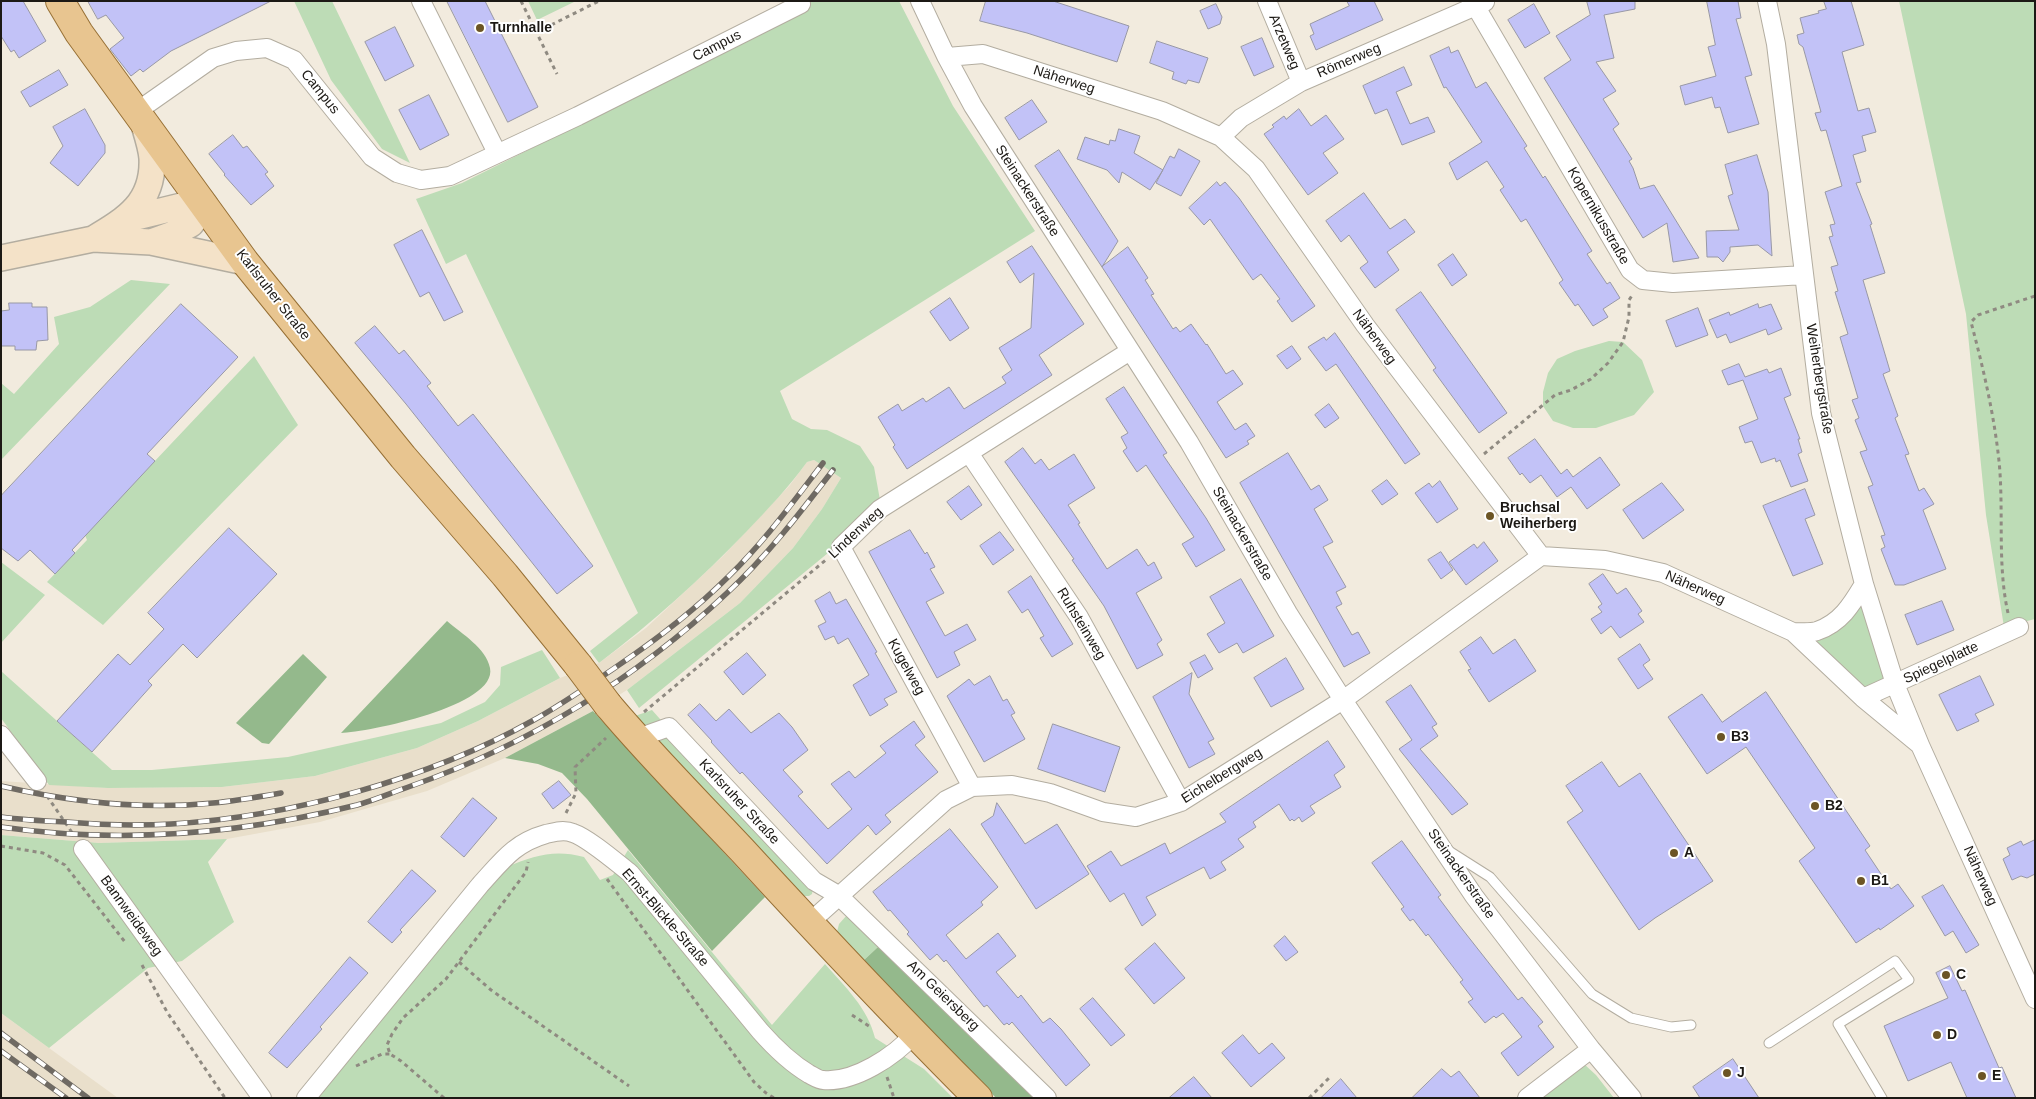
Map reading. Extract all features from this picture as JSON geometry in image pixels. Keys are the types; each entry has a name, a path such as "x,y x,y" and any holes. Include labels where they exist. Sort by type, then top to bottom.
{"main road":[{"name":"Karlsruher Straße","path":"60,1 79,33 245,262 403,457 505,574 629,729 809,923 914,1034 978,1098"}],"street":[{"path":"421,1 497,154"},
{"name":"Steinackerstraße","path":"920,1 946,57 973,106 1189,442 1288,613 1343,700 1444,848 1474,896 1591,1049 1632,1098"},
{"name":"Arzetweg","path":"1267,1 1301,82"},
{"name":"Weiherbergstraße","path":"1767,1 1776,44 1821,413 1864,584 1895,684 1920,745"},
{"name":"Campus","path":"140,117 213,58 236,51 267,48 294,60 372,157 397,174 421,180 450,176 578,116 772,9 801,4"},
{"name":"Römerweg","path":"1221,137 1241,118 1301,82 1481,4"},
{"name":"Kopernikusstraße","path":"1481,4 1630,270 1643,280"},
{"name":"Näherweg","path":"946,57 983,54 1162,111 1221,137 1256,170 1364,325 1541,556 1605,560 1663,573 1793,632 1864,698 1920,745 2035,999"},
{"path":"93,239 140,206 152,180 152,156 140,117"},
{"path":"120,221 204,203"},
{"path":"151,242 173,234 190,224 204,203"},
{"path":"1,258 93,239 151,242 245,262"},
{"path":"1643,280 1673,284 1804,275"},
{"name":"Lindenweg","path":"841,547 880,509 1130,351"},
{"name":"Ruhsteinweg","path":"969,453 1079,617 1181,802"},
{"name":"Kugelweg","path":"841,547 972,788"},
{"name":"Eichelbergweg","path":"809,923 946,800 972,788 1012,785 1050,793 1103,812 1136,817 1181,802 1343,700 1541,556"},
{"name":"Näherweg","path":"1793,632 1816,631 1836,622 1850,608 1864,584"},
{"name":"Spiegelplatte","path":"1864,698 2015,629"},
{"name":"Karlsruher Straße","path":"629,729 668,727 814,881 838,895"},
{"path":"1,734 37,781"},
{"path":"306,1098 480,885 508,854 528,839 557,831"},
{"name":"Ernst-Blickle-Straße","path":"557,831 572,832 603,852 630,873 771,1044 782,1056 802,1069 822,1080 851,1076 875,1065 904,1045 914,1034"},
{"name":"Bannweideweg","path":"83,849 262,1098"},
{"name":"Am Geiersberg","path":"838,895 1047,1098"},
{"path":"1528,1098 1591,1049"}],"lane":[{"path":"1444,848 1490,877 1592,994 1631,1018 1671,1027 1691,1026"},
{"path":"1769,1043 1895,962 1909,980 1838,1024 1882,1098"}],"path":[{"path":"521,1 557,74"},
{"path":"537,32 599,1"},
{"path":"1469,464 1478,459 1555,395 1571,390 1591,379 1608,364 1624,342 1629,317 1629,300 1643,280"},
{"path":"2015,629 2006,603 1998,460 1982,365 1971,322 1978,315 2035,296"},
{"name":"Lindenweg","path":"557,831 576,793 575,767 629,729 841,547"},
{"path":"37,781 83,849"},
{"path":"444,1098 390,1054 387,1045 403,1018 446,978 526,872 528,839"},
{"path":"1,846 43,853 64,865 128,946"},
{"path":"606,879 754,1082 774,1098"},
{"path":"140,961 167,1012 225,1098"},
{"path":"458,962 491,990 629,1086"},
{"path":"852,1015 872,1028"},
{"path":"334,1066 348,1069 382,1054 390,1054"},
{"path":"886,1077 894,1098"},
{"path":"1309,1098 1330,1077"}],"shaded area":[{"path":"814,460 841,478 822,509 793,548 740,603 627,690 593,711 505,758 427,791 320,822 227,839 99,843 1,835 1,781 108,788 222,787 315,776 417,748 478,721 560,678 599,663 646,628 723,556 790,485 807,462"},
{"path":"1,1013 49,1048 118,1098 1,1098"}],"green space":[{"path":"294,1 332,1 410,163 382,149 331,80"},
{"path":"528,1 576,1 537,20"},
{"path":"798,1 899,1 953,106 1035,231 780,391 792,419 811,429 827,430 860,446 874,467 880,500 839,544 639,708 627,690 740,603 793,548 822,509 841,478 814,460 807,462 770,506 712,566 676,600 599,663 590,651 638,613 466,254 446,264 416,199 462,183 803,13"},
{"path":"1899,1 2035,1 2035,619 2004,627 1986,515 1966,314"},
{"path":"131,280 170,284 1,460 1,383 14,394 59,344 54,317 90,307"},
{"path":"1609,341 1623,342 1642,360 1654,392 1634,415 1596,428 1573,428 1553,421 1543,406 1543,392 1548,373 1557,359 1575,351"},
{"path":"254,356 298,425 103,625 47,582 87,540 85,535"},
{"path":"1,562 45,595 1,643"},
{"path":"1864,584 1895,684 1863,698 1793,632 1816,631"},
{"path":"447,621 473,642 484,654 490,668 487,682 474,694 453,705 429,714 377,728 341,733"},
{"path":"542,650 560,678 478,721 417,748 315,776 222,787 108,788 49,785 1,718 1,671 112,770 152,770 288,757 441,723 485,702 500,685 501,667"},
{"path":"303,654 327,677 269,744 262,743 236,723"},
{"path":"652,710 813,888 812,894 801,896 636,723 635,716"},
{"path":"593,711 765,897 712,951 587,799 562,773 538,764 505,758"},
{"path":"1,835 99,843 227,839 208,862 234,922 182,961 148,968 49,1048 1,1013"},
{"path":"628,850 772,1025 825,964 861,1007 872,1027 875,1038 924,1069 953,1098 318,1098 506,867 544,855 573,855 584,857 600,880 613,875"},
{"path":"847,915 878,947 863,961 840,939 837,932 839,924"},
{"path":"878,947 1036,1098 996,1098 863,961"},
{"path":"1584,1064 1596,1075 1614,1098 1541,1098"}],"building":[{"path":"1,1 23,1 46,41 19,58 14,50 11,52 1,36"},
{"path":"88,1 271,1 171,51 143,72 140,69 131,76 110,49 124,38 106,15 98,19"},
{"path":"447,1 485,1 538,107 508,122"},
{"path":"986,1 1053,1 1129,26 1117,62 1027,33 980,21"},
{"path":"1347,1 1374,1 1383,20 1316,50 1310,36 1314,34 1310,24 1349,6"},
{"path":"1587,1 1635,1 1635,9 1604,15 1614,58 1596,62 1616,91 1603,99 1619,124 1613,129 1632,159 1629,161 1640,189 1654,185 1699,258 1673,262 1667,223 1643,238 1544,78 1571,60 1556,36 1590,15"},
{"path":"1707,1 1738,1 1741,18 1736,19 1752,75 1745,77 1759,124 1728,133 1720,107 1715,108 1712,97 1685,105 1680,86 1716,76 1708,47 1715,45"},
{"path":"1824,1 1851,1 1864,45 1842,52 1858,111 1869,108 1876,132 1862,136 1866,151 1853,155 1861,182 1856,183 1872,224 1870,225 1885,273 1863,280 1890,371 1883,374 1898,416 1895,418 1909,454 1905,455 1919,491 1924,488 1934,504 1923,510 1946,569 1904,585 1895,585 1881,549 1885,547 1881,536 1885,535 1868,487 1873,485 1860,452 1867,450 1855,420 1859,418 1852,400 1858,398 1840,337 1848,334 1835,292 1838,291 1831,267 1838,265 1829,237 1833,236 1830,225 1835,224 1825,192 1842,186 1826,130 1821,131 1815,113 1821,112 1803,47 1799,44 1797,35 1804,33 1800,18 1826,9"},
{"path":"1216,4 1222,17 1220,24 1208,29 1200,11"},
{"path":"1534,4 1550,33 1525,48 1508,20"},
{"path":"395,27 414,66 385,81 365,42"},
{"path":"1262,38 1274,67 1254,76 1241,47"},
{"path":"1157,41 1208,58 1199,83 1188,80 1186,84 1172,79 1174,72 1150,63"},
{"path":"1449,47 1451,53 1458,50 1476,88 1486,82 1527,146 1524,148 1543,178 1545,176 1592,251 1587,254 1607,284 1610,282 1620,298 1603,309 1608,317 1593,326 1578,304 1575,306 1559,283 1563,280 1526,219 1521,222 1500,190 1504,187 1487,161 1457,180 1449,163 1482,142 1446,87 1444,88 1430,56"},
{"path":"1404,67 1412,85 1396,92 1410,124 1428,117 1435,132 1402,145 1387,109 1375,114 1363,86"},
{"path":"59,70 68,85 30,107 21,92"},
{"path":"429,95 449,135 420,150 399,110"},
{"path":"1032,100 1047,122 1019,140 1005,118"},
{"path":"85,109 105,145 105,153 78,186 50,163 63,146 53,127"},
{"path":"1299,109 1311,126 1326,115 1344,139 1323,153 1338,173 1308,195 1264,134 1284,116 1286,119"},
{"path":"1119,129 1140,136 1134,153 1163,170 1150,190 1122,172 1119,183 1107,170 1077,159 1085,137 1109,145 1110,140 1115,141"},
{"path":"233,135 243,148 247,146 268,172 265,174 274,186 251,205 224,175 209,154"},
{"path":"1179,149 1200,161 1181,196 1156,183 1170,156 1174,158"},
{"path":"1059,150 1118,241 1102,267 1035,166"},
{"path":"1757,155 1768,192 1772,256 1758,245 1730,247 1730,252 1723,262 1718,257 1707,257 1706,231 1739,230 1728,196 1733,194 1725,165"},
{"path":"1217,182 1220,186 1225,182 1239,198 1315,306 1292,322 1277,301 1280,299 1261,274 1253,280 1210,219 1204,225 1189,208"},
{"path":"1364,193 1390,229 1405,219 1415,232 1387,252 1399,270 1375,288 1360,268 1368,262 1349,235 1341,242 1326,221"},
{"path":"422,230 463,312 444,321 429,292 420,297 394,245"},
{"path":"1032,246 1084,324 1039,355 1052,375 907,469 893,447 895,445 878,417 898,404 902,411 923,398 926,402 949,387 964,409 1006,383 1002,377 1012,370 999,348 1031,328 1034,273 1020,283 1007,262"},
{"path":"1128,247 1148,278 1145,280 1154,294 1151,295 1173,329 1176,327 1180,332 1191,324 1207,344 1226,374 1233,370 1243,384 1217,402 1235,430 1246,423 1255,436 1247,441 1249,444 1226,458 1102,267"},
{"path":"1453,254 1467,275 1452,286 1438,265"},
{"path":"1421,292 1507,413 1479,433 1433,370 1436,368 1396,310"},
{"path":"950,298 969,328 950,341 930,312"},
{"path":"9,303 32,303 32,307 47,307 48,340 37,341 36,350 15,350 15,346 1,346 1,311 9,310"},
{"path":"181,304 238,357 147,454 155,461 72,550 75,553 55,574 30,550 18,561 1,548 1,496"},
{"path":"1758,304 1759,308 1771,304 1782,329 1768,335 1766,329 1730,343 1726,334 1717,338 1709,320 1729,312 1730,315"},
{"path":"1698,308 1708,335 1676,347 1666,321"},
{"path":"375,326 399,354 404,350 431,383 427,386 458,426 473,414 593,566 557,594 355,343"},
{"path":"1335,333 1420,454 1405,464 1336,364 1326,371 1308,347 1324,337 1326,340"},
{"path":"1292,346 1301,359 1287,369 1277,356"},
{"path":"1739,364 1745,377 1767,369 1769,373 1781,368 1791,395 1784,398 1800,439 1798,439 1802,452 1798,454 1808,481 1791,487 1780,460 1776,462 1775,458 1761,463 1752,441 1745,443 1739,427 1758,419 1743,380 1728,385 1722,371"},
{"path":"1124,387 1167,453 1163,455 1206,518 1225,550 1196,567 1182,544 1194,537 1146,465 1137,472 1123,451 1127,448 1121,437 1128,433 1106,399"},
{"path":"1329,404 1339,418 1325,428 1315,415"},
{"path":"1535,439 1561,474 1567,469 1573,477 1600,457 1620,485 1587,509 1571,487 1557,497 1541,475 1530,483 1522,473 1520,475 1508,458"},
{"path":"1023,448 1035,464 1041,459 1049,470 1074,454 1095,488 1068,505 1107,569 1137,549 1148,566 1154,562 1162,578 1136,593 1162,640 1157,644 1163,655 1137,669 1104,606 1072,560 1074,559 1005,462"},
{"path":"1288,453 1311,490 1319,485 1328,500 1314,509 1333,542 1323,547 1346,587 1336,592 1342,604 1336,607 1352,635 1358,632 1370,653 1344,667 1240,483"},
{"path":"1387,480 1398,494 1382,505 1372,491"},
{"path":"1440,481 1458,509 1437,523 1415,493 1429,483 1432,487"},
{"path":"1662,483 1684,510 1643,539 1623,510"},
{"path":"969,486 982,505 961,520 947,502"},
{"path":"1805,489 1815,515 1805,519 1823,564 1793,576 1763,506"},
{"path":"229,528 277,574 197,658 183,644 148,681 152,685 92,752 57,721 118,654 130,665 164,629 148,613"},
{"path":"910,530 925,554 927,552 935,567 930,569 944,593 926,602 945,636 967,624 976,640 954,652 960,665 937,678 869,552"},
{"path":"1000,532 1014,550 993,565 980,546"},
{"path":"1484,542 1498,561 1466,585 1449,562 1474,544 1477,548"},
{"path":"1441,552 1453,570 1441,579 1428,560"},
{"path":"1603,574 1617,594 1626,588 1642,611 1638,614 1644,622 1620,638 1611,626 1601,634 1591,619 1602,612 1598,607 1602,604 1589,584"},
{"path":"1031,576 1073,644 1052,657 1040,638 1044,636 1028,609 1022,613 1008,592"},
{"path":"1241,579 1274,636 1243,653 1237,643 1219,653 1207,634 1225,623 1210,597"},
{"path":"830,592 836,604 846,599 877,652 875,653 897,692 884,699 888,705 870,716 853,685 869,675 848,638 838,644 834,636 825,640 818,626 826,622 815,601"},
{"path":"1942,601 1954,630 1917,645 1905,615"},
{"path":"1481,637 1493,654 1515,639 1536,671 1489,702 1468,670 1471,669 1460,652"},
{"path":"1640,644 1650,660 1643,665 1653,679 1638,689 1618,659"},
{"path":"747,653 766,675 743,695 724,672"},
{"path":"1205,655 1213,669 1198,678 1190,663"},
{"path":"1286,658 1304,689 1271,707 1254,678"},
{"path":"1192,673 1189,694 1214,739 1208,742 1215,754 1189,768 1153,697"},
{"path":"990,676 1003,701 1007,699 1015,713 1011,715 1025,739 984,762 947,696 969,679 974,685"},
{"path":"1980,676 1994,705 1975,714 1979,721 1957,731 1939,695"},
{"path":"1411,685 1437,724 1432,727 1438,736 1420,749 1468,804 1452,815 1399,749 1412,740 1386,702"},
{"path":"1766,692 1870,846 1865,850 1891,889 1898,884 1914,906 1880,930 1879,928 1856,943 1799,861 1815,848 1746,747 1707,774 1668,717 1702,694 1722,722"},
{"path":"700,704 716,721 729,709 751,733 779,713 792,727 808,750 783,770 803,792 798,796 828,829 852,809 831,784 849,771 855,778 886,753 880,746 914,721 925,737 915,745 938,772 885,815 891,822 876,835 868,825 827,864 742,772 740,774 688,715"},
{"path":"1053,724 1120,747 1105,792 1038,769"},
{"path":"1328,741 1345,767 1334,775 1341,787 1310,806 1315,813 1302,822 1299,817 1294,821 1292,819 1290,821 1279,804 1253,822 1256,827 1238,839 1244,847 1221,862 1226,870 1210,879 1204,867 1146,897 1156,915 1142,926 1124,893 1110,902 1087,866 1111,851 1121,866 1165,843 1170,854 1226,822 1220,814"},
{"name":"A","path":"1602,762 1619,787 1640,773 1713,881 1639,930 1567,822 1583,811 1566,786"},
{"path":"559,781 571,795 553,809 542,794"},
{"path":"473,798 497,818 464,857 441,837"},
{"path":"997,803 1025,844 1057,824 1089,874 1036,909 981,824 993,816"},
{"path":"950,829 998,887 981,902 983,905 946,935 966,959 998,933 1016,956 996,972 1018,998 1021,995 1043,1023 1050,1018 1090,1065 1066,1086 1012,1022 1009,1025 1007,1023 1004,1025 987,1005 984,1007 946,960 944,962 937,954 930,960 907,934 909,932 890,910 888,911 873,892"},
{"path":"2035,840 2035,874 2027,878 2021,876 2012,880 2003,859 2010,855 2007,848 2021,841 2023,845"},
{"path":"1402,841 1441,895 1438,897 1459,925 1518,1000 1522,997 1543,1022 1538,1026 1554,1047 1518,1076 1501,1053 1522,1037 1503,1013 1496,1018 1494,1016 1485,1023 1468,1002 1473,999 1460,982 1463,980 1428,934 1426,936 1413,919 1410,921 1401,909 1404,907 1372,863"},
{"path":"412,870 436,891 400,930 402,932 392,943 368,922"},
{"path":"1943,885 1979,945 1966,953 1953,931 1945,936 1922,897"},
{"path":"1285,936 1298,952 1286,961 1274,946"},
{"path":"1155,943 1185,978 1154,1004 1125,969"},
{"path":"350,957 368,973 287,1068 269,1053"},
{"name":"D","path":"1950,966 1962,991 1965,990 1999,1068 2002,1067 2016,1098 1967,1098 1951,1062 1908,1081 1884,1026 1948,998 1936,973"},
{"path":"1093,998 1125,1035 1111,1046 1080,1009"},
{"path":"1243,1035 1259,1054 1272,1043 1285,1058 1251,1087 1222,1053"},
{"name":"J","path":"1733,1059 1759,1098 1700,1098 1693,1087"},
{"path":"1442,1069 1451,1077 1459,1071 1480,1098 1412,1098"},
{"path":"1194,1077 1212,1098 1169,1098"},
{"path":"1341,1079 1357,1098 1321,1098"}],"railway":[{"path":"1,817 119,825 171,824 216,820 310,804 357,792 449,761 492,742 532,721 631,657 675,624 716,589 755,549 823,463"},
{"path":"1,827 91,835 180,833 225,829 269,823 357,805 454,769 539,729 618,681 656,653 742,579 783,534 833,470"},
{"path":"1,786 80,800 160,806 213,803 281,793"},
{"path":"1,1033 88,1098"},
{"path":"1,1051 66,1098"}],"place":[{"name":"Turnhalle","path":"480,28"},
{"name":"Bruchsal Weiherberg","path":"1490,516"},
{"name":"B3","path":"1721,737"},
{"name":"B2","path":"1815,806"},
{"name":"A","path":"1674,853"},
{"name":"B1","path":"1861,881"},
{"name":"C","path":"1946,975"},
{"name":"D","path":"1937,1035"},
{"name":"J","path":"1727,1073"},
{"name":"E","path":"1982,1076"}]}
